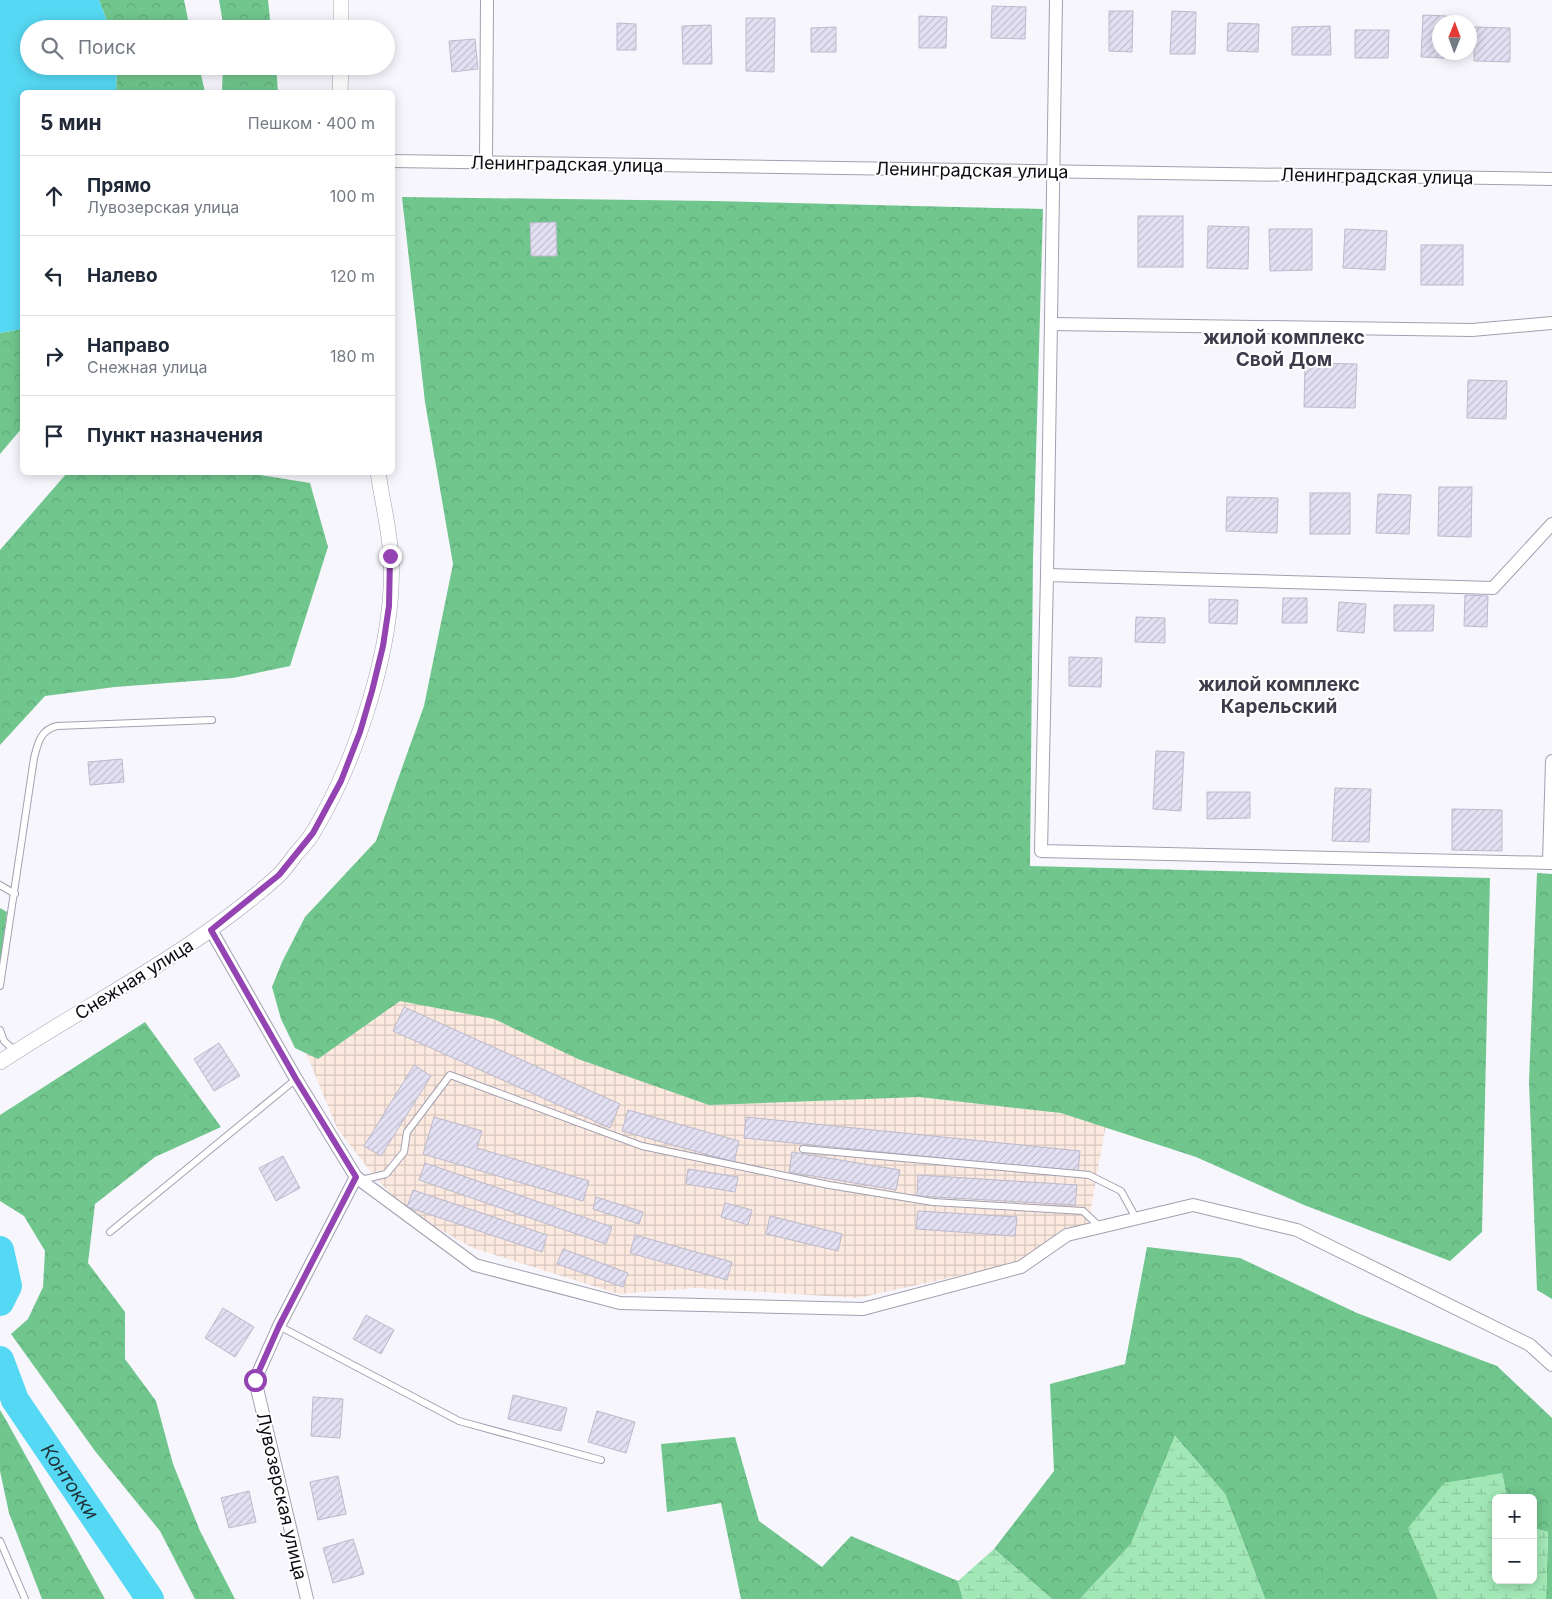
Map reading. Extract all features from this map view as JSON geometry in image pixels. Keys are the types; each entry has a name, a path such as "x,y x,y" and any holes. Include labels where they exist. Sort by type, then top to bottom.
{"street":[{"path":"341,0 341,20"},
{"path":"486,162 488,0"},
{"path":"1056,0 1041,851 1550,863 1552,761"},
{"path":"340,90 341,75"},
{"name":"Ленинградская улица","path":"395,161 1552,179"},
{"path":"1051,324 1472,330 1552,323"},
{"name":"Снежная улица","path":"0,1062 211,930 279,875 313,833 341,781 360,732 383,646 389,606 390,556 378,475"},
{"path":"1046,575 1493,588 1552,524"},
{"path":"211,930 296,1079 358,1179 474,1265 620,1303 863,1308 1021,1267 1067,1235 1193,1205 1296,1230 1530,1345 1552,1365"},
{"name":"Лувозерская улица","path":"307,1599 255,1380 279,1326 358,1179"}],"lane":[{"path":"0,986 34,758 38,741 43,732 57,726 212,720"},
{"path":"0,885 15,894"},
{"path":"0,1030 4,1041 16,1052"},
{"path":"358,1179 386,1174 404,1152 407,1132 450,1075 642,1146 829,1185 932,1202 1083,1210 1100,1227"},
{"path":"110,1232 296,1079"},
{"path":"803,1149 1089,1175 1121,1191 1136,1218"},
{"path":"279,1326 459,1421 601,1460"},
{"path":"0,1541 25,1599"}],"shaded area":[{"path":"393,999 956,1092 1107,1119 1088,1224 1012,1264 858,1298 696,1288 619,1294 473,1248 408,1212 373,1175 337,1128 306,1053"}],"green space":[{"path":"99,0 184,0 188,20 107,20"},
{"path":"219,0 268,0 270,20 222,20"},
{"path":"117,75 201,75 205,90 116,90"},
{"path":"223,75 277,75 278,90 222,90"},
{"path":"402,197 715,201 1043,209 1033,559 1030,866 1490,878 1482,1232 1450,1261 1304,1205 1196,1157 1061,1113 919,1097 709,1105 578,1059 494,1019 400,1001 318,1059 295,1048 281,1019 272,987 282,962 305,917 376,841 424,706 453,564 425,402"},
{"path":"20,329 20,430 0,454 0,333"},
{"path":"65,475 260,475 310,483 328,547 290,666 233,678 115,687 45,696 0,745 0,550"},
{"path":"1537,873 1552,874 1552,1299 1537,1290 1529,1082"},
{"path":"0,908 7,912 0,968"},
{"path":"145,1022 221,1127 155,1157 95,1204 88,1263 125,1312 125,1359 156,1401 173,1464 200,1531 235,1599 195,1599 160,1531 95,1451 11,1334 28,1319 43,1287 45,1251 24,1216 0,1201 0,1115"},
{"path":"1147,1247 1240,1258 1357,1313 1497,1366 1552,1418 1552,1599 1546,1599 1548,1532 1537,1529 1537,1494 1506,1494 1502,1473 1409,1528 1438,1599 1265,1599 1225,1494 1175,1436 1131,1544 1080,1599 1052,1599 994,1549 1054,1471 1050,1384 1125,1364"},
{"path":"0,1410 105,1599 42,1599 9,1513 0,1471"},
{"path":"1175,1436 1225,1494 1265,1599 1080,1599 1131,1544"},
{"path":"735,1437 759,1521 822,1567 851,1536 958,1581 963,1599 741,1599 721,1503 667,1512 661,1444"},
{"path":"1502,1473 1506,1494 1492,1494 1492,1584 1537,1584 1537,1529 1548,1532 1546,1599 1438,1599 1408,1528 1444,1483"},
{"path":"994,1549 1052,1599 963,1599 958,1581"}],"water":[{"path":"0,0 99,0 107,20 20,20 20,75 117,75 116,90 20,90 20,329 0,333"}],"building":[{"path":"992,6 1026,7 1025,39 991,38"},
{"path":"1109,11 1133,11 1132,52 1109,51"},
{"path":"1172,11 1196,12 1195,54 1170,54"},
{"path":"1423,15 1432,15 1432,57 1421,57"},
{"path":"919,16 947,17 946,48 919,48"},
{"path":"746,18 775,18 774,72 746,71"},
{"path":"617,23 636,24 636,50 617,50"},
{"path":"1228,23 1259,24 1258,52 1227,51"},
{"path":"711,25 712,64 683,64 682,26"},
{"path":"1330,26 1331,55 1292,55 1292,27"},
{"path":"836,27 836,52 811,52 811,28"},
{"path":"1477,27 1510,28 1510,62 1474,61 1477,60"},
{"path":"1355,30 1389,30 1388,58 1355,58"},
{"path":"475,39 478,69 452,72 449,41"},
{"path":"1138,216 1183,216 1183,267 1138,267"},
{"path":"556,222 557,256 531,256 530,223"},
{"path":"1208,226 1249,227 1248,269 1207,268"},
{"path":"1269,229 1312,229 1312,270 1270,271"},
{"path":"1345,229 1387,231 1385,270 1343,268"},
{"path":"1421,245 1463,245 1463,285 1421,285"},
{"path":"1305,363 1357,364 1355,408 1304,407"},
{"path":"1468,380 1507,381 1506,419 1467,418"},
{"path":"1439,487 1472,487 1471,537 1438,536"},
{"path":"1310,493 1350,493 1350,534 1310,534"},
{"path":"1378,494 1411,495 1409,534 1376,533"},
{"path":"1227,497 1278,498 1277,533 1226,531"},
{"path":"1465,595 1488,596 1487,627 1464,626"},
{"path":"1283,598 1307,598 1307,623 1282,623"},
{"path":"1209,599 1238,600 1237,624 1209,623"},
{"path":"1339,602 1366,604 1364,633 1337,631"},
{"path":"1394,605 1434,605 1433,631 1394,631"},
{"path":"1136,617 1165,618 1165,643 1135,642"},
{"path":"1069,657 1102,658 1101,687 1069,686"},
{"path":"1156,751 1184,752 1181,811 1153,809"},
{"path":"122,759 124,782 90,785 88,762"},
{"path":"1335,788 1371,789 1369,842 1332,841"},
{"path":"1207,792 1250,792 1250,818 1207,819"},
{"path":"1452,809 1502,810 1502,851 1452,850"},
{"path":"404,1007 620,1104 610,1128 393,1031"},
{"path":"219,1043 240,1076 214,1091 194,1059"},
{"path":"414,1065 431,1076 381,1156 364,1146"},
{"path":"628,1110 739,1141 734,1162 622,1131"},
{"path":"434,1117 482,1131 477,1148 589,1181 583,1201 423,1154"},
{"path":"746,1117 1080,1151 1078,1172 744,1138"},
{"path":"792,1152 900,1170 896,1190 789,1172"},
{"path":"283,1156 300,1188 276,1201 259,1168"},
{"path":"425,1163 612,1227 606,1244 419,1180"},
{"path":"688,1169 738,1177 735,1192 686,1184"},
{"path":"918,1175 1077,1185 1075,1205 917,1196"},
{"path":"413,1190 547,1235 542,1252 407,1207"},
{"path":"596,1197 643,1212 639,1224 593,1209"},
{"path":"725,1203 752,1210 748,1225 721,1217"},
{"path":"918,1211 1017,1217 1015,1236 916,1229"},
{"path":"770,1216 842,1234 838,1251 766,1234"},
{"path":"635,1235 732,1262 727,1280 630,1253"},
{"path":"563,1249 628,1273 623,1287 557,1264"},
{"path":"223,1308 254,1327 235,1357 205,1338"},
{"path":"366,1315 394,1330 381,1354 353,1339"},
{"path":"513,1395 567,1408 561,1431 508,1419"},
{"path":"313,1397 343,1399 340,1438 311,1436"},
{"path":"597,1411 635,1422 626,1453 588,1442"},
{"path":"338,1476 346,1514 318,1520 310,1482"},
{"path":"249,1491 256,1522 229,1528 221,1498"},
{"path":"353,1539 364,1574 333,1583 323,1548"}],"waterway":[{"name":"Контокки","path":"0,1250 8,1286 0,1302"},
{"name":"Контокки","path":"0,1360 15,1400 150,1599"}],"district":[{"name":"жилой комплекс Свой Дом","path":"1284,348"},
{"name":"жилой комплекс Карельский","path":"1279,695"}],"route":[{"path":"255,1380 279,1326 356,1177 296,1079 211,930 279,875 313,833 341,781 360,732 383,646 389,606 390,556"}]}
